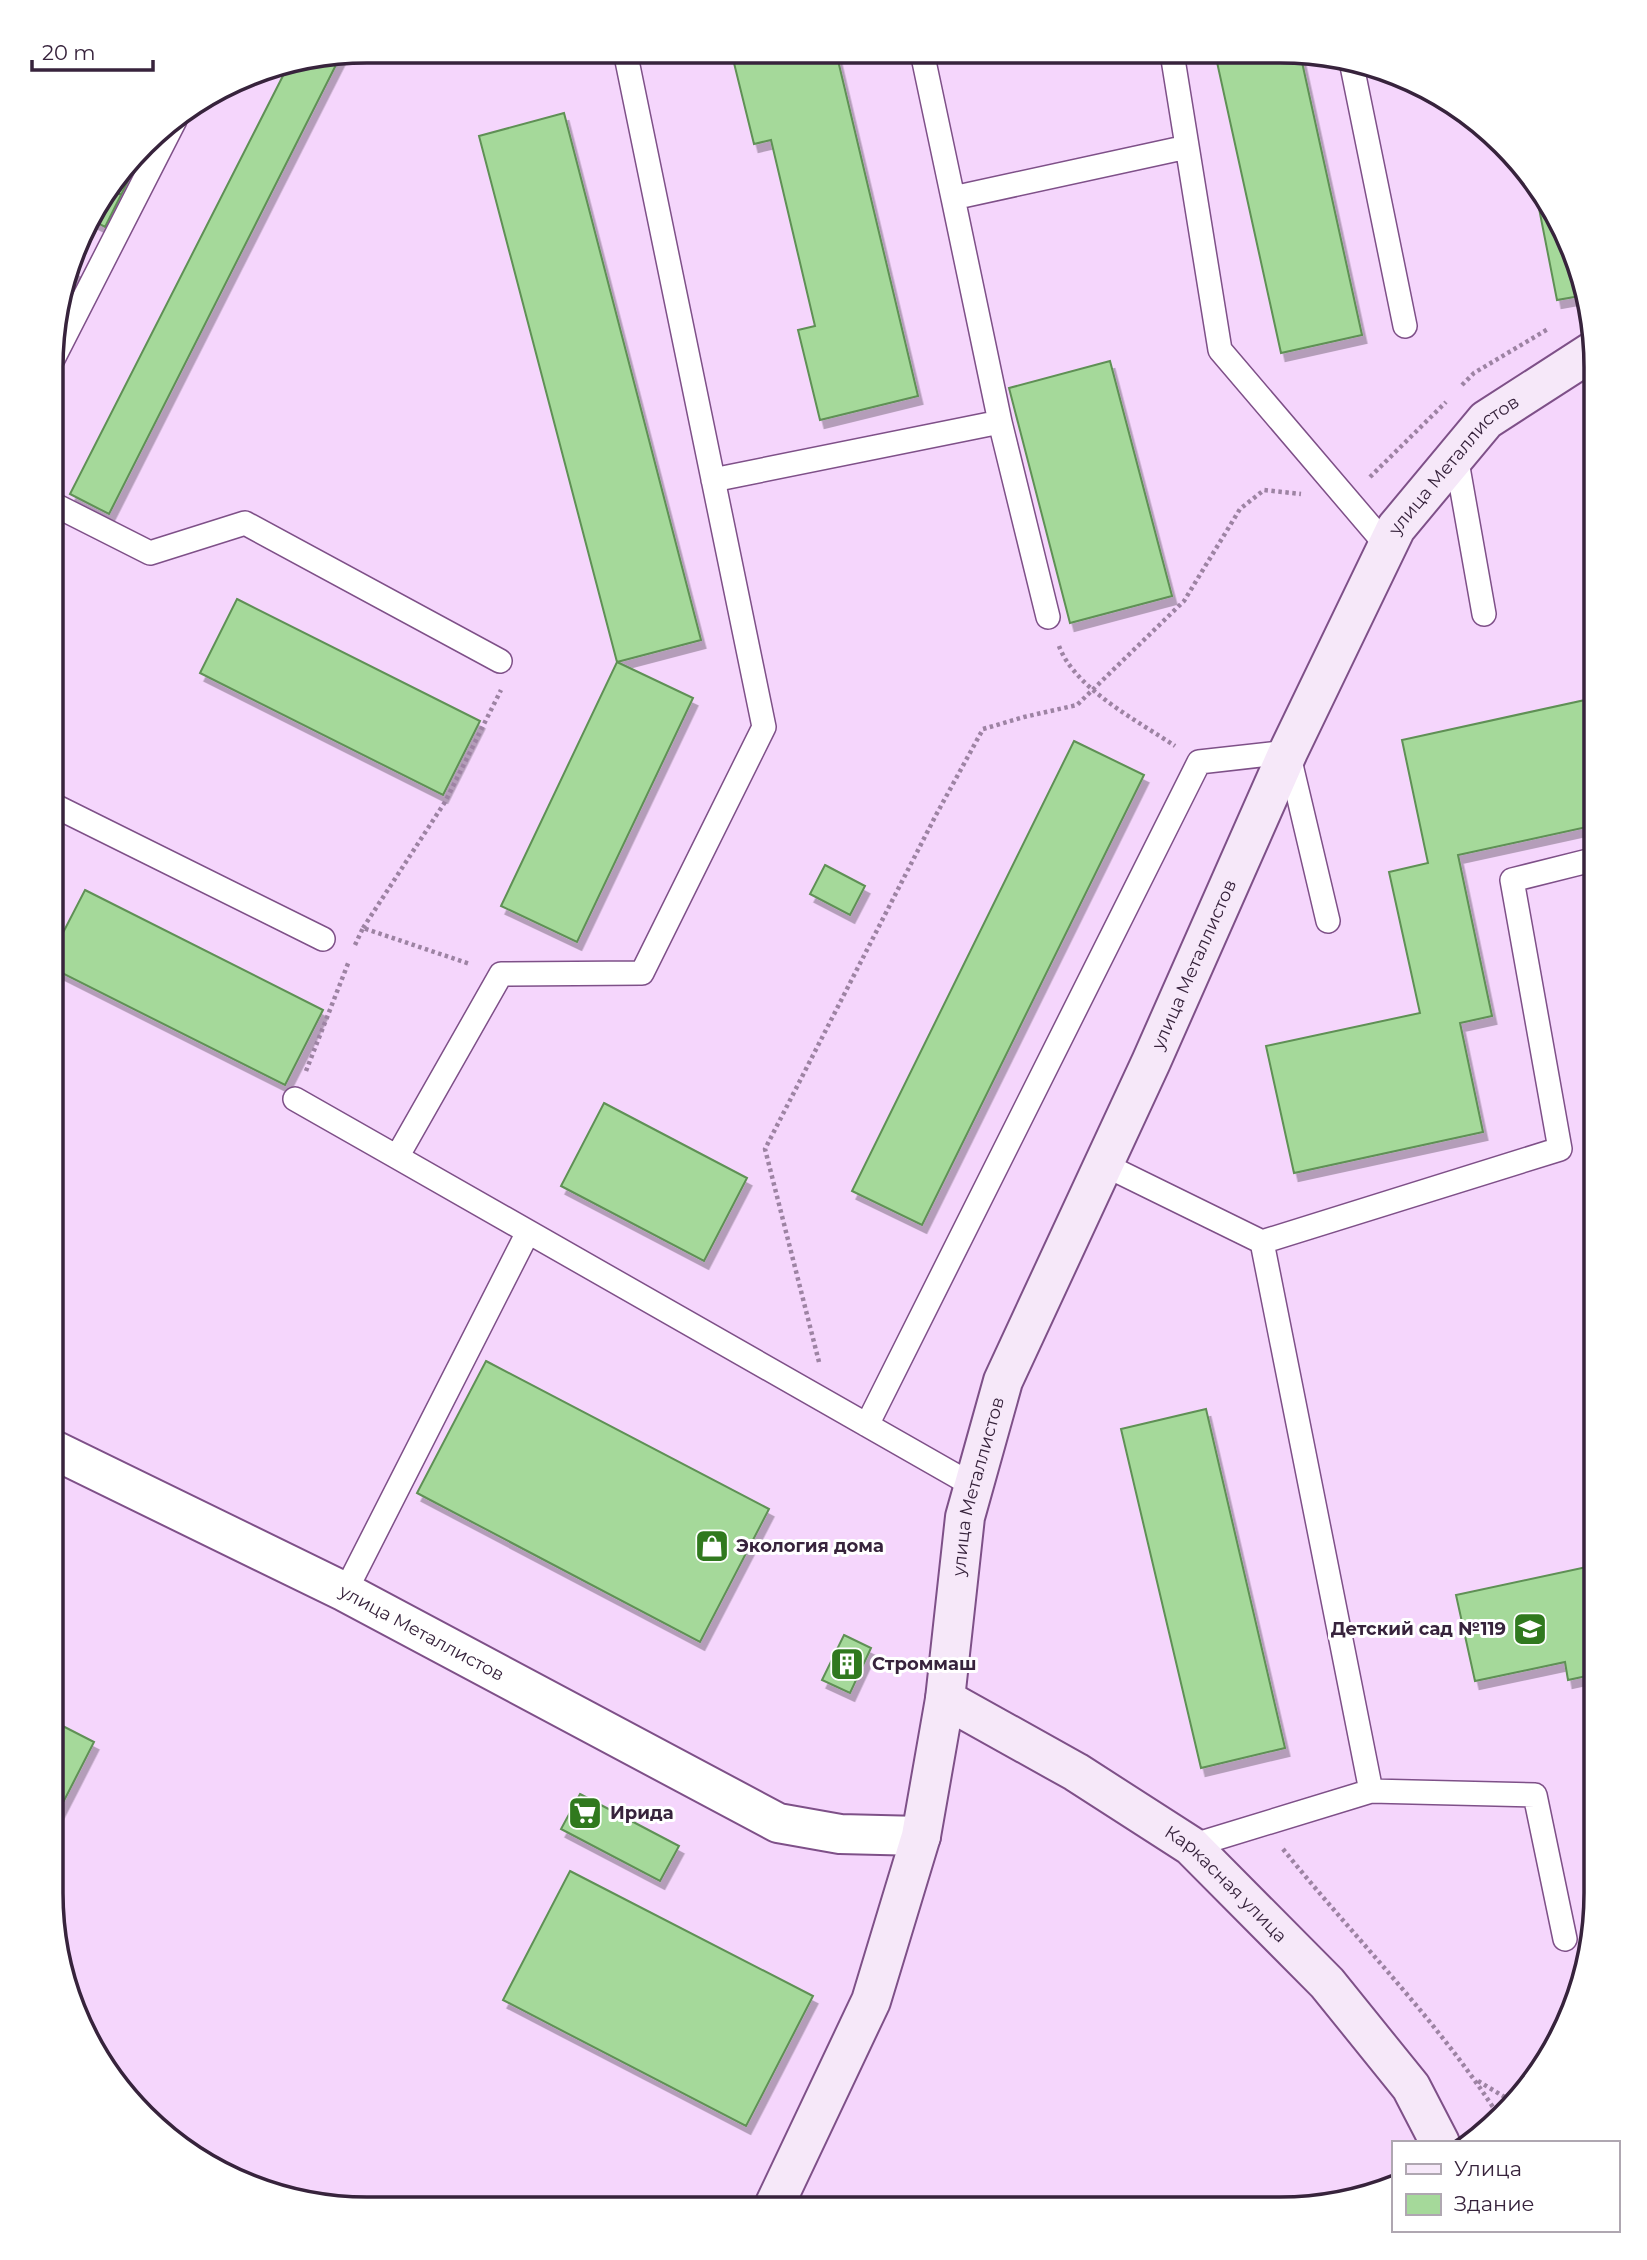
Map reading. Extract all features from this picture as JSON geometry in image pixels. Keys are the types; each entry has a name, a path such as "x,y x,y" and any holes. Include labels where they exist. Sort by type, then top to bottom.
{"main road":[{"name":"улица Металлистов","path":"921,1836 944,1699 965,1517 1003,1381 1288,752 1396,528 1486,420 1583,357"},
{"name":"Каркасная улица","path":"944,1699 1076,1772 1191,1846 1327,1983 1411,2087 1439,2141"},
{"path":"778,2197 871,2001 921,1836"}],"street":[{"name":"улица Металлистов","path":"63,1454 345,1592 778,1823 840,1834 921,1836"}],"lane":[{"path":"397,1157 501,974 642,973 764,727 627,63"},
{"path":"924,63 1000,422 1048,617"},
{"path":"1174,63 1220,350 1388,547"},
{"path":"1353,72 1405,326"},
{"path":"65,335 165,140"},
{"path":"953,198 1187,147"},
{"path":"713,480 1000,422"},
{"path":"1457,456 1484,614"},
{"path":"63,509 150,553 245,523 500,661"},
{"path":"866,1425 1199,762 1288,752 1328,921"},
{"path":"63,810 323,939"},
{"path":"1103,1164 1262,1242 1560,1149 1513,880 1584,862"},
{"path":"295,1099 974,1486"},
{"path":"345,1592 528,1232"},
{"path":"1262,1242 1371,1791"},
{"path":"1191,1846 1371,1791 1535,1795 1565,1939"}],"path":[{"path":"830,1404 765,1149 983,729 1077,705 1184,601 1240,509 1264,490 1348,500 1474,373 1537,334 1559,324"},
{"path":"1048,617 1063,657 1093,691 1199,762"},
{"path":"295,1099 363,928 445,802 504,684 500,661"},
{"path":"363,928 501,974"},
{"path":"1263,1824 1437,2028 1494,2109"},
{"path":"1475,2079 1505,2097"}],"building":[{"path":"734,63 839,63 918,396 820,420 798,330 815,326 771,140 754,144"},
{"path":"1217,63 1302,64 1362,335 1281,353"},
{"path":"336,65 109,514 70,494 284,74"},
{"path":"564,113 701,640 617,662 479,136"},
{"path":"130,177 121,195 118,193"},
{"path":"118,193 121,195 105,227 99,224"},
{"path":"1539,208 1561,251 1576,297 1557,300"},
{"path":"1110,361 1172,596 1070,623 1009,388"},
{"path":"237,599 480,721 443,795 200,673"},
{"path":"617,662 693,698 577,942 501,906"},
{"path":"1584,700 1584,828 1458,855 1492,1016 1460,1023 1483,1132 1294,1173 1266,1046 1420,1013 1389,872 1428,863 1402,740"},
{"path":"1074,741 1144,775 922,1225 852,1191"},
{"path":"825,865 865,886 850,915 810,894"},
{"path":"85,890 323,1010 285,1085 63,974 63,933"},
{"path":"604,1103 747,1178 704,1261 561,1186"},
{"path":"486,1361 769,1509 700,1642 417,1493"},
{"path":"1206,1409 1285,1748 1201,1768 1121,1429"},
{"name":"Детский сад №119","path":"1584,1568 1584,1677 1568,1680 1565,1662 1475,1681 1456,1595"},
{"name":"Строммаш","path":"844,1635 871,1648 850,1693 822,1680"},
{"path":"63,1726 94,1742 63,1803"},
{"path":"580,1794 679,1846 660,1881 561,1829"},
{"path":"570,1871 813,1996 746,2126 503,2000"}],"place":[{"name":"Экология дома","path":"712,1546"},
{"name":"Детский сад №119","path":"1530,1629"},
{"name":"Строммаш","path":"847,1664"},
{"name":"Ирида","path":"585,1813"}]}
